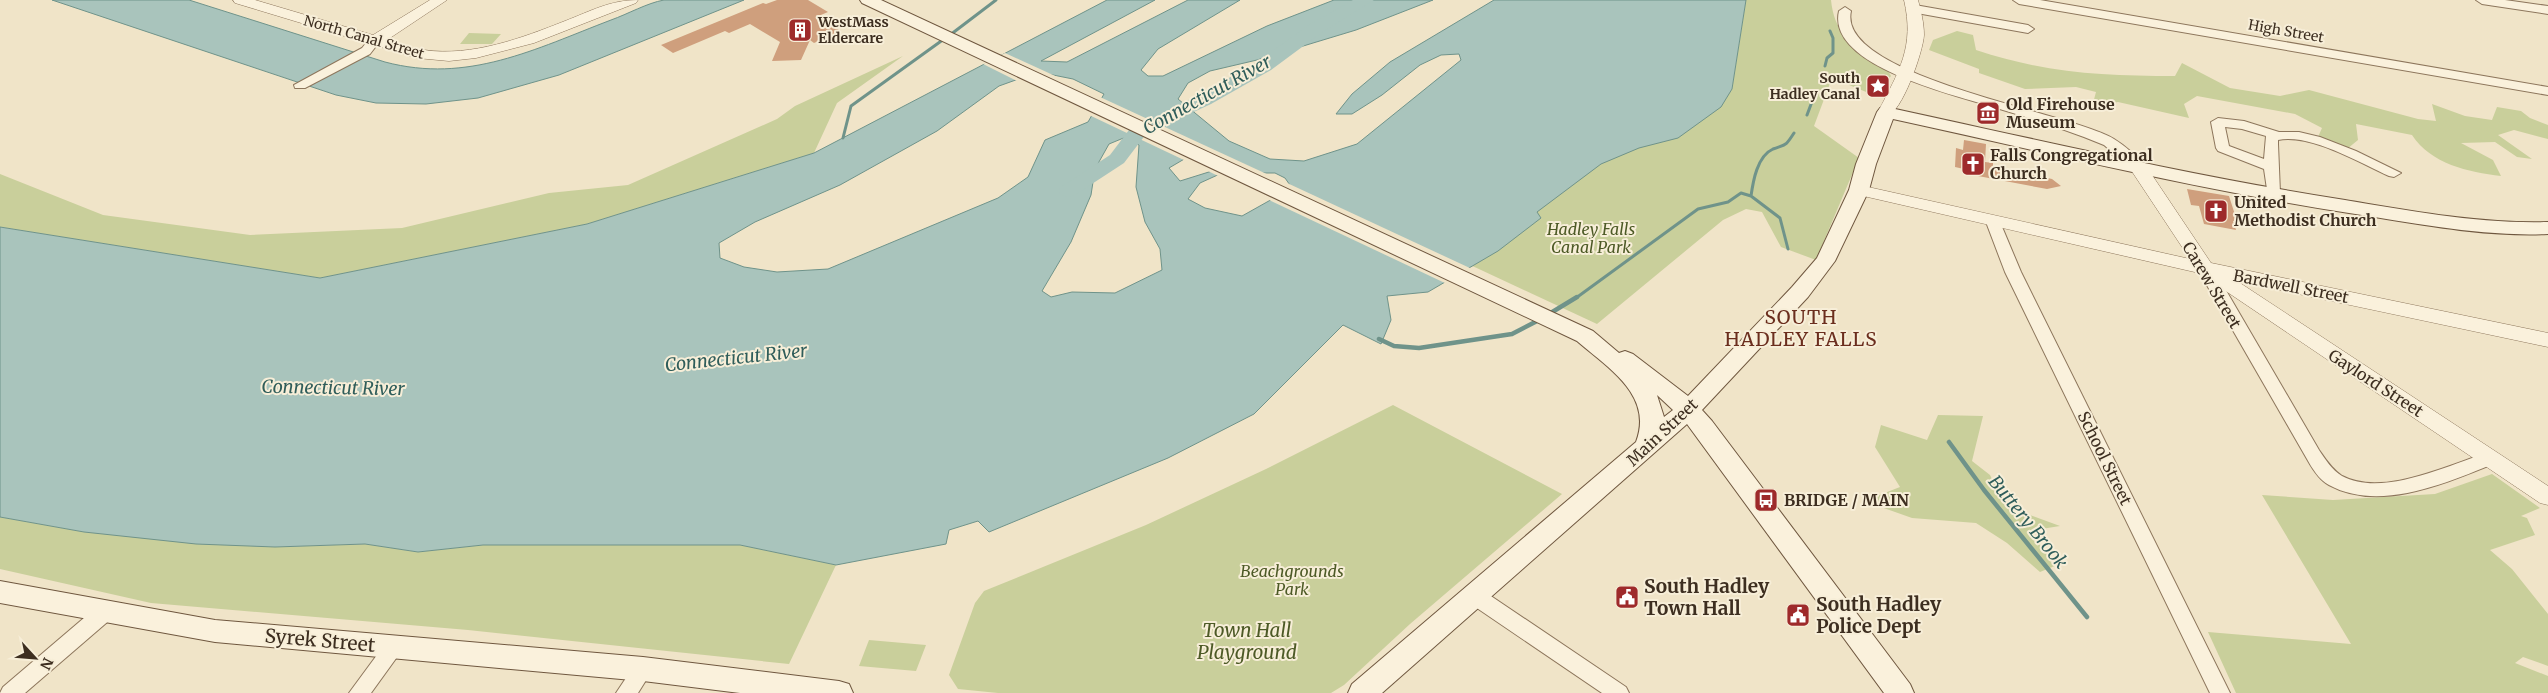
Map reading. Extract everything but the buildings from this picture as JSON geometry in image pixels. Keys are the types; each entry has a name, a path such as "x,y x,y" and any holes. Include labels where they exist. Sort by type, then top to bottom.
{"main road":[{"path":"868,0 1585,336 1636,366 1689,409 1730,460 1900,693"},
{"path":"1886,112 2138,167 2273,193 2421,218 2496,226 2548,228"},
{"name":"Main Street","path":"1362,693 1689,409 1734,363 1825,261 1859,190 1875,137 1886,112"},
{"path":"1585,336 1630,377 1644,395 1651,410 1652,423 1645,448"},
{"name":"Syrek Street","path":"0,592 214,631 644,669 839,693"}],"street":[{"name":"North Canal Street","path":"240,0 422,55 443,58 492,51 527,40 631,0"},
{"path":"300,85 362,53 374,41 440,0"},
{"name":"High Street","path":"2019,0 2548,91"},
{"path":"2482,0 2548,10"},
{"path":"1886,112 1906,75 1916,42 1913,5 2028,28"},
{"name":"Carew Street","path":"1845,11 1842,16 1843,23 1851,38 1868,53 1906,75 2089,134 2109,142 2138,167 2206,268 2306,442 2324,470 2334,480 2368,487 2413,484 2458,471 2490,458"},
{"path":"2270,167 2223,148 2218,135 2218,122 2250,126 2276,135"},
{"path":"2273,193 2270,167 2272,137 2280,133 2306,138 2394,173"},
{"name":"Bardwell Street","path":"1859,190 1993,222 2548,340"},
{"name":"School Street","path":"1993,222 2004,255 2220,693"},
{"name":"Gaylord Street","path":"2206,268 2548,497"},
{"path":"1475,596 1619,693"},
{"path":"10,693 105,612"},
{"path":"359,693 396,646"},
{"path":"626,693 644,669"}],"green space":[{"name":"Hadley Falls Canal Park","path":"1746,0 1831,0 1836,20 1845,36 1884,67 1891,76 1876,96 1832,78 1814,126 1859,158 1816,260 1781,247 1762,212 1746,209 1723,220 1597,324 1436,249 1732,89"},
{"path":"1957,31 1973,35 1976,50 2026,64 2074,72 2175,76 2182,63 2230,88 2280,96 2309,90 2418,119 2436,121 2432,104 2465,116 2492,120 2497,107 2521,111 2530,118 2548,125 2548,139 2514,130 2498,135 2532,159 2517,157 2495,142 2461,143 2493,160 2501,176 2463,169 2440,160 2420,145 2412,135 2356,124 2358,140 2347,149 2318,137 2322,128 2295,114 2197,96 2184,104 2189,118 2118,102 2092,107 2096,92 2076,87 2025,89 1979,73 1979,69 1929,50 1933,40"},
{"path":"469,33 501,34 492,44 460,44"},
{"path":"903,56 837,103 814,153 587,224 320,278 0,227 0,174 103,215 250,235 402,228 549,193 628,185 777,119 795,106"},
{"name":"Beachgrounds Park","path":"1393,405 1562,494 1410,624 1344,685 1331,693 998,693 958,689 949,675 975,603 984,591 1146,525 1266,469"},
{"path":"1938,415 1983,416 1972,461 1990,475 2005,506 2060,526 2028,531 2057,565 2040,572 2007,543 1976,523 1912,518 1864,501 1900,487 1875,447 1881,425 1927,440"},
{"path":"2492,474 2540,508 2521,516 2527,518 2535,535 2490,550 2512,569 2548,614 2548,666 2523,657 2515,663 2548,676 2548,693 2236,693 2208,632 2351,644 2262,495 2333,500 2435,494"},
{"path":"0,517 84,532 275,547 365,544 418,552 483,545 740,545 836,565 789,664 468,630 151,603 0,569"},
{"path":"869,640 926,645 916,671 859,666"}],"water":[{"path":"52,0 189,0 385,62 415,68 445,69 473,66 528,52 658,1 744,0 559,75 478,98 426,104 376,103 336,95"},
{"path":"1107,0 1155,0 1041,61 1067,62 1188,0 1240,0 1158,49 1141,70 1148,76 1163,76 1267,26 1334,0 1433,0 1356,30 1257,60 1210,71 1188,83 1178,99 1229,141 1270,159 1304,161 1357,144 1461,60 1459,54 1441,55 1420,65 1382,95 1352,114 1336,114 1352,94 1390,62 1494,0 1746,0 1732,89 1721,107 1678,138 1639,148 1601,164 1537,212 1541,218 1498,251 1428,292 1387,296 1391,320 1381,344 1343,325 1254,414 1168,458 989,532 978,521 949,530 946,544 836,565 740,545 483,545 418,552 365,544 275,547 196,544 84,532 0,517 0,227 320,278 587,224 814,153","holes":["1038,72 1073,79 1104,94 1088,122 1045,140 1028,177 998,198 828,269 777,272 744,267 720,258 719,243 755,222 840,185 937,131 999,86","1126,137 1139,145 1136,187 1145,222 1160,249 1162,270 1115,293 1072,292 1051,297 1042,291 1071,242 1091,195 1095,169 1109,144","1203,148 1224,158 1212,171 1180,181 1169,168","1222,173 1275,173 1285,178 1292,188 1242,216 1205,208 1188,199 1200,183"]}],"pier":[{"path":"1005,53 1064,80 1038,75 1019,82 983,64"},
{"path":"1100,97 1271,176 1220,177 1206,170 1211,169 1220,158 1203,151 1186,161 1089,115"},
{"path":"1285,182 1472,269 1447,284 1267,199 1288,188"}],"waterway":[{"path":"950,35 996,0"},
{"name":"Connecticut River","path":"1068,191 1117,159 1139,130 1204,100 1264,66 1315,29 1365,0"},
{"path":"1825,66 1827,58 1833,53 1833,38 1830,31"},
{"path":"843,138 851,106 944,39"},
{"path":"1807,115 1813,99"},
{"path":"1751,196 1757,170 1763,157 1768,152 1789,141 1794,133"},
{"path":"1576,298 1698,209 1728,202 1741,193 1751,196"},
{"name":"Buttery Brook","path":"1751,196 1780,218 1788,249"},
{"path":"1549,314 1577,297"},
{"path":"1379,339 1394,346 1419,348 1512,334 1539,320"},
{"name":"Buttery Brook","path":"1949,442 1984,490 2087,617"}],"place":[{"name":"WestMass Eldercare","path":"800,30"},
{"name":"South Hadley Canal","path":"1878,86"},
{"name":"Old Firehouse Museum","path":"1988,113"},
{"name":"Falls Congregational Church","path":"1973,164"},
{"name":"United Methodist Church","path":"2216,211"},
{"name":"BRIDGE / MAIN","path":"1766,500"},
{"name":"South Hadley Town Hall","path":"1627,597"},
{"name":"South Hadley Police Dept","path":"1798,615"}],"district":[{"name":"SOUTH HADLEY FALLS","path":"1801,328"}],"park label":[{"name":"Town Hall Playground","path":"1247,641"}]}
